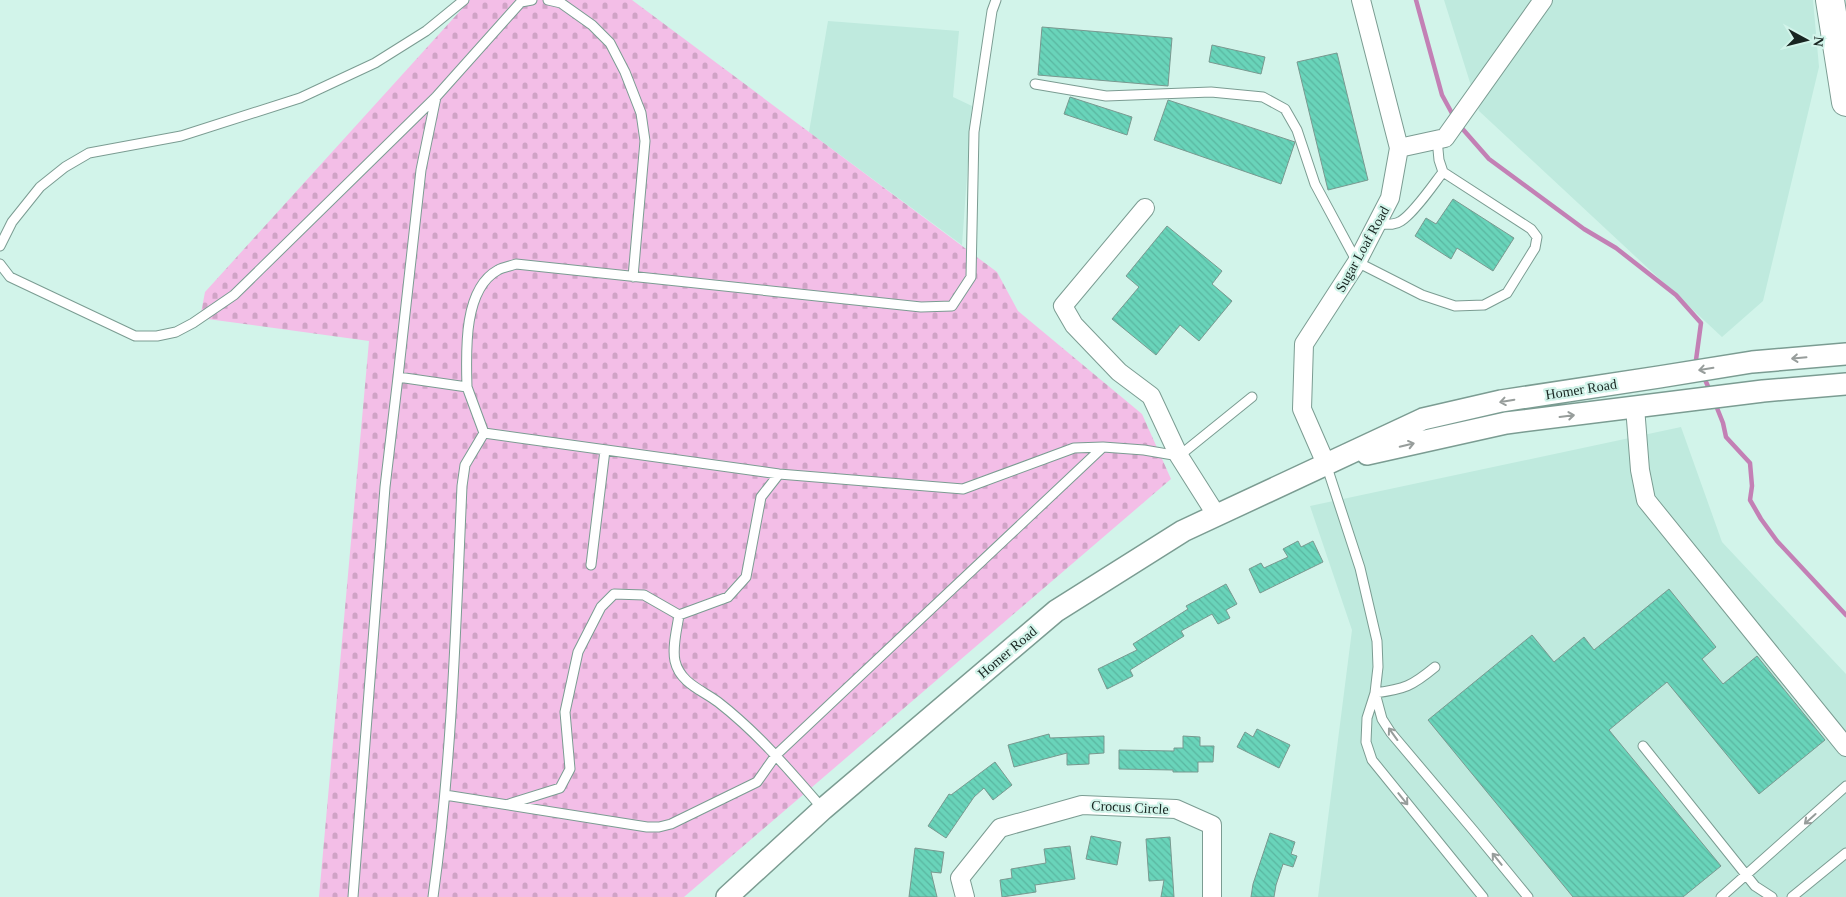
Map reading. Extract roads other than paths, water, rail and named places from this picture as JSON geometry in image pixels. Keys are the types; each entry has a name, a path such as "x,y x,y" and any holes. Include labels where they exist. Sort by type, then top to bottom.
{"main road":[{"path":"1830,0 1846,102"},
{"path":"1840,0 1846,17"}],"street":[{"path":"1361,0 1399,148 1441,138 1479,90 1543,0"},
{"name":"Sugar Loaf Road","path":"1326,464 1302,409 1304,344 1357,262 1390,198 1399,148"},
{"path":"1145,208 1063,306 1074,325 1119,372 1151,396 1179,456 1217,516"},
{"name":"Homer Road","path":"727,897 823,809 1056,611 1183,531 1423,419 1501,402 1659,376 1752,362 1846,354"},
{"name":"Homer Road","path":"1326,464 1506,423 1763,391 1846,384"},
{"path":"1635,407 1641,504 1846,747"},
{"name":"Crocus Circle","path":"965,897 960,878 1000,828 1082,805 1176,809 1212,825 1212,897"}],"lane":[{"path":"0,246 12,222 40,187 89,153 181,136 300,98 375,63 426,31 464,0"},
{"path":"0,264 10,277 135,336 157,336 176,332 234,296 436,97 521,2 532,0"},
{"path":"548,0 561,3 592,25 610,43 625,72 640,113 645,141 633,277"},
{"path":"484,433 467,387 466,366 471,309 480,288 497,270 516,264 922,307 952,306 971,277 974,132 992,12 996,0"},
{"path":"1035,84 1106,96 1211,92 1263,97 1285,109 1297,130 1315,184 1357,262 1422,295 1455,306 1484,305 1507,293 1535,248 1537,237 1531,229 1443,172 1439,160 1441,138"},
{"path":"353,897 385,487 421,170 436,97"},
{"path":"1377,224 1390,225 1400,222 1443,172"},
{"path":"398,378 467,387"},
{"path":"484,433 779,474 963,488 1074,448 1103,447 1144,450 1179,456 1252,397"},
{"path":"433,897 445,795 456,646 462,486 465,465 484,433"},
{"path":"445,795 638,826 659,827 671,824 757,782 776,754 1103,447"},
{"path":"591,565 604,450"},
{"path":"1326,464 1360,568 1377,641 1378,667 1375,693 1367,718 1366,742 1372,760 1483,897"},
{"path":"507,805 560,788 570,769 565,712 578,652 601,607 614,594 644,595 679,615 728,597 746,577 761,497 779,474"},
{"path":"679,615 675,662 684,680 717,701 747,726 776,754 823,809"},
{"path":"1375,693 1401,690 1418,681 1435,667"},
{"path":"1375,693 1382,719 1391,733 1528,897"},
{"path":"1643,746 1755,886 1772,897"},
{"path":"1722,897 1846,786"},
{"path":"1792,897 1846,853"}],"waterway":[{"path":"1416,0 1442,95 1454,117"},
{"path":"1460,126 1489,159 1584,229 1616,248 1676,295 1701,323 1696,360 1699,366"},
{"path":"1703,375 1710,391"},
{"path":"1715,403 1726,437 1750,463 1752,486 1750,500 1761,519 1777,541 1846,615"}]}
